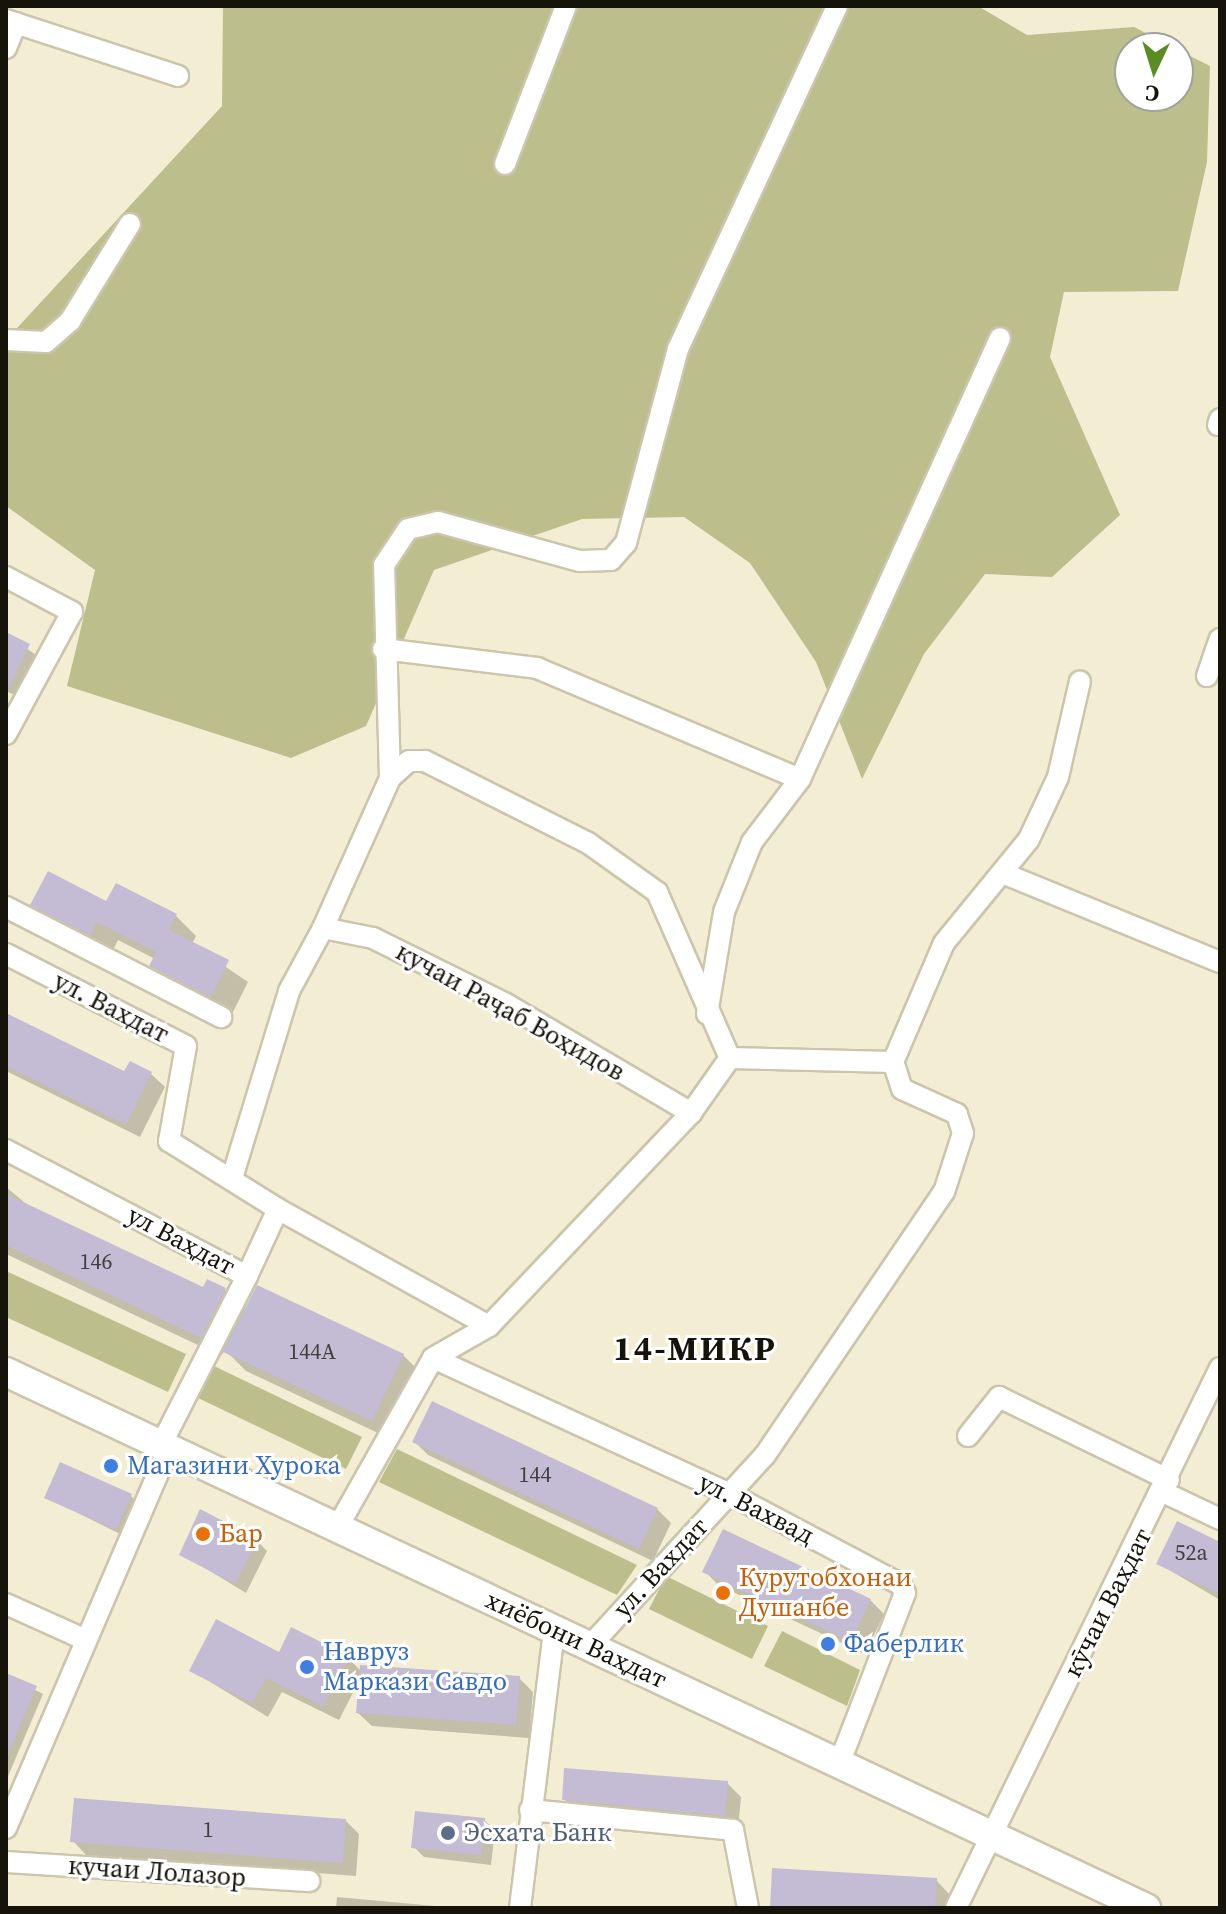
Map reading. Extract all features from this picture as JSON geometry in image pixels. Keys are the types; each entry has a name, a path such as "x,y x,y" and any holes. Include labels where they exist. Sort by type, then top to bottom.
{"main road":[{"name":"хиёбони Ваҳдат","path":"6,1372 1146,1908"}],"street":[{"path":"505,164 566,6"},
{"path":"390,778 383,649 384,565 408,529 438,522 580,561 611,560 626,543 678,349 837,6"},
{"path":"6,48 11,22 178,76"},
{"path":"6,340 46,342 70,321 130,224"},
{"path":"707,1014 724,912 752,842 800,779 1000,338"},
{"path":"6,577 72,612 6,734"},
{"path":"1207,676 1220,639"},
{"path":"383,649 537,668 800,779"},
{"path":"730,1058 893,1062 944,943 1005,874 1058,777 1080,681"},
{"path":"232,1178 289,991 323,928 390,778 409,761 436,765 588,843 657,892 707,1014 730,1058"},
{"path":"1005,874 1220,962"},
{"path":"6,907 221,1017"},
{"name":"кучаи Раҷаб Воҳидов","path":"323,928 373,938 466,984 691,1113"},
{"name":"ул. Вахдат","path":"6,954 186,1046 169,1141 278,1209"},
{"path":"337,1528 433,1358 489,1326 691,1113 730,1058"},
{"name":"ул. Вахдат","path":"590,1646 765,1455 913,1242 957,1156 963,1133 957,1114 902,1089 893,1062"},
{"name":"ул Ваҳдат","path":"6,1150 247,1276 278,1209"},
{"path":"278,1209 489,1326"},
{"path":"6,1828 165,1447 247,1276"},
{"name":"ул. Вахвад","path":"433,1358 730,1494 905,1590 839,1764"},
{"name":"кӯчаи Ваҳдат","path":"956,1908 1166,1486 1220,1368"},
{"path":"968,1436 999,1397 1166,1486 1220,1519"},
{"path":"6,1604 86,1640"},
{"path":"520,1908 554,1630"},
{"path":"530,1816 733,1830 748,1908"},
{"name":"кучаи Лолазор","path":"6,1862 309,1881"}],"green space":[{"path":"223,6 978,6 1027,35 1134,27 1144,32 1114,32 1114,112 1194,112 1194,58 1210,66 1207,162 1178,291 1064,292 1050,357 1120,515 1052,577 985,574 924,654 862,779 816,662 750,563 684,517 582,519 434,570 366,726 291,758 67,686 95,570 6,506 6,340 222,106"},
{"path":"6,1271 186,1354 168,1392 6,1317"},
{"path":"214,1366 362,1437 346,1469 196,1397"},
{"path":"397,1449 637,1565 617,1595 379,1482"},
{"path":"666,1576 768,1626 752,1659 649,1609"},
{"path":"782,1631 860,1670 847,1706 764,1666"}],"building":[{"path":"6,632 30,644 6,694"},
{"path":"48,871 106,901 116,883 177,914 169,930 229,960 211,997 149,966 156,952 97,922 90,936 30,905"},
{"path":"6,1013 124,1071 130,1061 152,1072 126,1125 6,1066"},
{"path":"6,1194 203,1287 207,1279 226,1288 201,1338 6,1245"},
{"path":"257,1285 404,1354 372,1421 223,1352"},
{"path":"432,1401 658,1508 639,1549 412,1442"},
{"path":"60,1462 132,1494 116,1530 44,1498"},
{"path":"200,1509 258,1539 235,1584 179,1555"},
{"path":"1177,1521 1220,1542 1220,1594 1156,1564"},
{"path":"723,1529 871,1599 851,1642 702,1572"},
{"path":"216,1619 279,1652 291,1627 349,1656 323,1706 266,1678 252,1703 189,1671"},
{"path":"360,1665 520,1676 516,1725 356,1713"},
{"path":"6,1673 37,1686 6,1758"},
{"path":"564,1768 728,1781 725,1816 562,1800"},
{"path":"74,1798 346,1819 343,1863 70,1842"},
{"name":"Эсхата Банк","path":"415,1811 485,1818 481,1855 411,1848"},
{"path":"772,1868 937,1878 935,1908 770,1908"}],"place":[{"name":"Магазини Хурока","path":"111,1466"},
{"name":"Бар","path":"203,1534"},
{"name":"Курутобхонаи Душанбе","path":"723,1593"},
{"name":"Фаберлик","path":"828,1644"},
{"name":"Навруз Маркази Савдо","path":"307,1667"},
{"name":"Эсхата Банк","path":"448,1833"}],"district":[{"name":"14-МИКР","path":"695,1349"}]}
